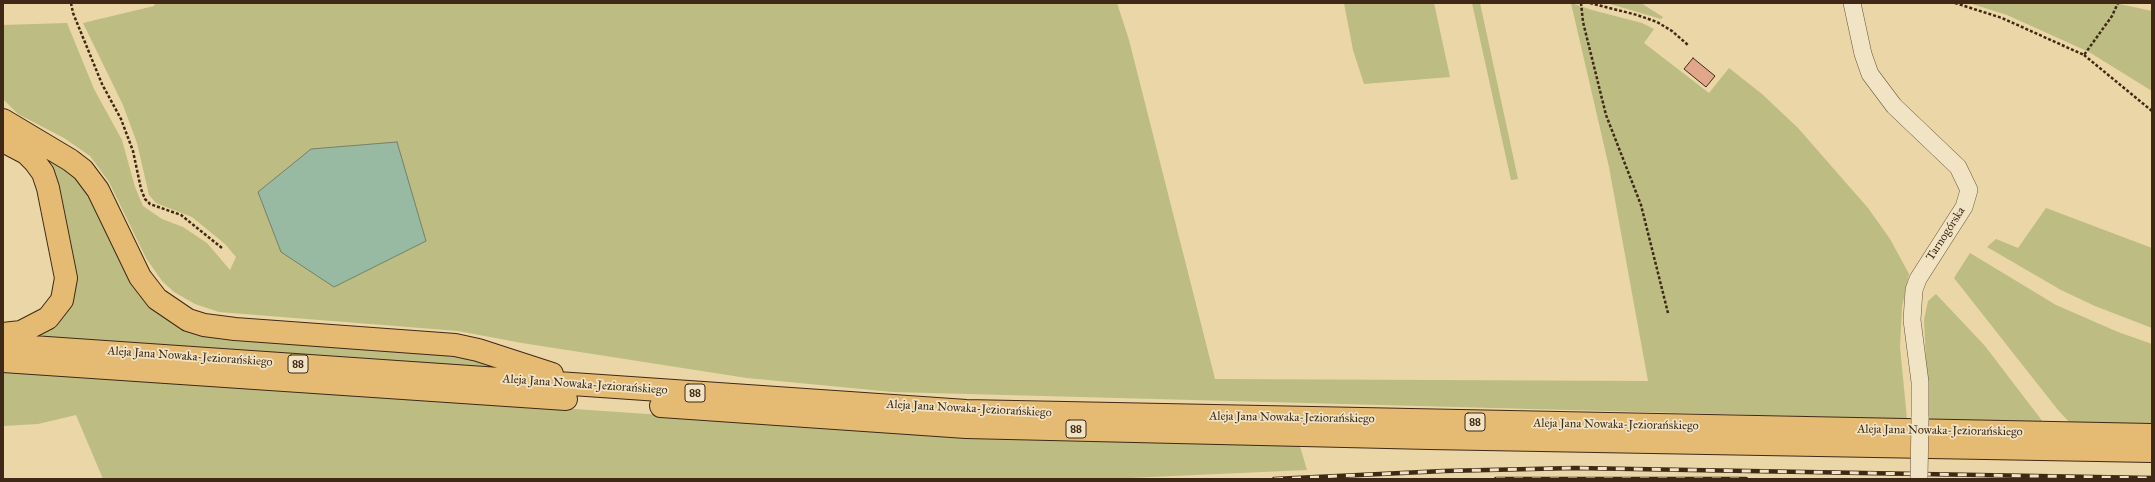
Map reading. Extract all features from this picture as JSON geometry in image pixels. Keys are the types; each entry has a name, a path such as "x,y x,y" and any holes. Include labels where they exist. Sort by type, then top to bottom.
{"main road":[{"path":"3,120 70,160 82,170 98,190 140,277 157,298 188,320 204,325 235,329 455,345 478,350 592,386"},
{"path":"3,141 26,153 43,173 48,188 66,278 62,300 48,318 21,332 3,334"},
{"name":"Aleja Jana Nowaka-Jeziorańskiego","path":"3,345 966,411 2152,435"},
{"name":"Aleja Jana Nowaka-Jeziorańskiego","path":"3,361 966,427 1429,438 2152,451"}],"street":[{"name":"Tarnogórska","path":"1852,3 1863,54 1870,74 1894,106 1958,167 1969,190 1964,207 1924,268 1914,290 1912,320 1920,382 1919,479"}],"path":[{"path":"71,3 73,13 102,84 121,119 133,151 141,189 145,199 150,204 181,215 222,248"},
{"path":"1581,3 1583,22 1606,115 1641,205 1668,313"},
{"path":"1590,3 1637,15 1657,22 1672,31 1688,45"},
{"path":"1954,3 2002,18 2084,55 2152,111"},
{"path":"2084,55 2112,16 2118,3"}],"green space":[{"path":"155,3 1117,3 1129,40 1215,379 1648,381 1609,167 1571,3 1642,23 1654,29 1644,43 1709,93 1729,68 1762,94 1798,128 1868,208 1890,239 1909,274 1902,307 1900,347 1907,419 893,392 747,378 522,343 458,331 219,312 195,304 174,292 162,281 146,258 109,182 90,156 64,138 18,114 3,99 3,25 67,23 94,89 122,140 135,187 143,206 162,219 183,227 207,243 230,270 236,257 225,244 192,217 156,203 149,195 137,143 123,105 83,23 154,6"},
{"path":"1344,3 1434,3 1450,77 1364,84 1353,50"},
{"path":"1472,3 1480,3 1518,179 1511,180"},
{"path":"1607,3 1641,3 1663,17 1661,19"},
{"path":"1969,3 2115,3 2152,11 2152,91 2089,52 2007,15"},
{"path":"40,157 54,158 75,172 165,315 440,351 493,365 499,371 38,336 63,312"},
{"path":"2046,208 2152,248 2152,328 2095,306 2061,290 1987,247 1996,239 2018,248"},
{"path":"1970,253 2056,305 2118,332 2152,344 2152,424 2070,423 2058,410 1954,278"},
{"path":"1936,294 1985,346 2043,422 1929,421 1924,320 1928,301"},
{"path":"3,370 882,430 1299,443 1307,470 1107,479 103,479 76,415 38,424 3,426"}],"shaded area":[{"path":"397,142 426,241 334,287 281,252 258,192 311,149"}],"building":[{"path":"1693,58 1715,76 1706,87 1684,69"}],"railway":[{"path":"1274,479 1444,471 1575,468 2152,478"},
{"path":"1496,479 1746,479"}]}
